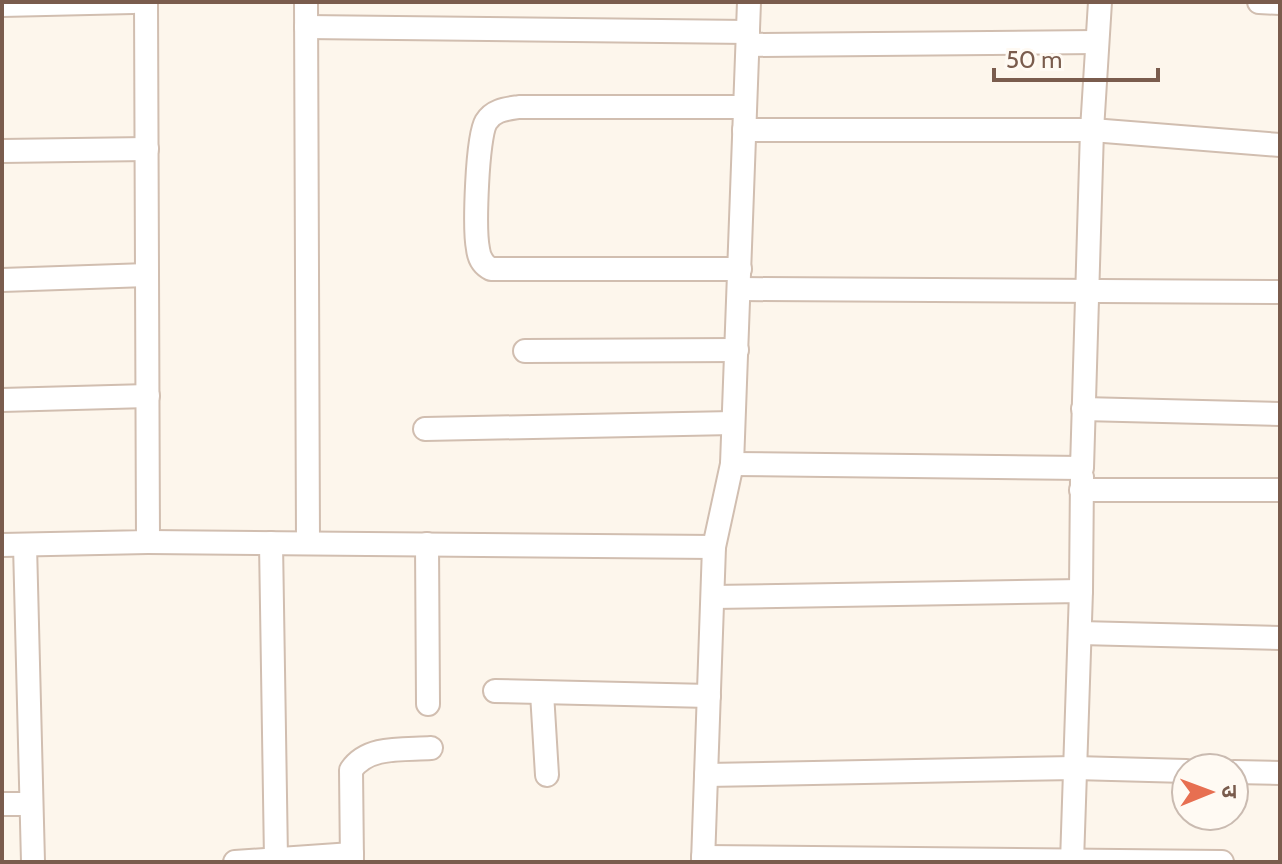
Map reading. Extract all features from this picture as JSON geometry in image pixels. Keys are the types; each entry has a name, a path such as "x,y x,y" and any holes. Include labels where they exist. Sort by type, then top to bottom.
{"street":[{"path":"2,5 133,2"},
{"path":"146,2 148,542"},
{"path":"306,2 308,543"},
{"path":"749,2 732,464 714,547 703,859 1222,862"},
{"path":"1072,861 1086,291 1100,2"},
{"path":"1259,2 1280,3"},
{"path":"306,27 748,38 1097,42"},
{"path":"1280,145 1092,130 519,107 500,110 487,118 482,129 477,245 484,265 491,269 1086,291 1280,292"},
{"path":"2,151 147,149"},
{"path":"2,280 147,275"},
{"path":"525,351 737,350"},
{"path":"2,400 148,396"},
{"path":"1083,409 1280,414"},
{"path":"425,429 733,423"},
{"path":"732,464 1280,490"},
{"path":"2,545 148,542 714,547"},
{"path":"271,543 276,859"},
{"path":"427,544 428,704"},
{"path":"25,545 33,862"},
{"path":"713,597 1081,591"},
{"path":"1080,633 1280,638"},
{"path":"495,691 709,696"},
{"path":"542,693 547,775"},
{"path":"235,862 352,858 351,770 365,756 431,748"},
{"path":"706,775 1075,768 1170,771"},
{"path":"1250,772 1280,773"},
{"path":"2,804 31,804"}]}
